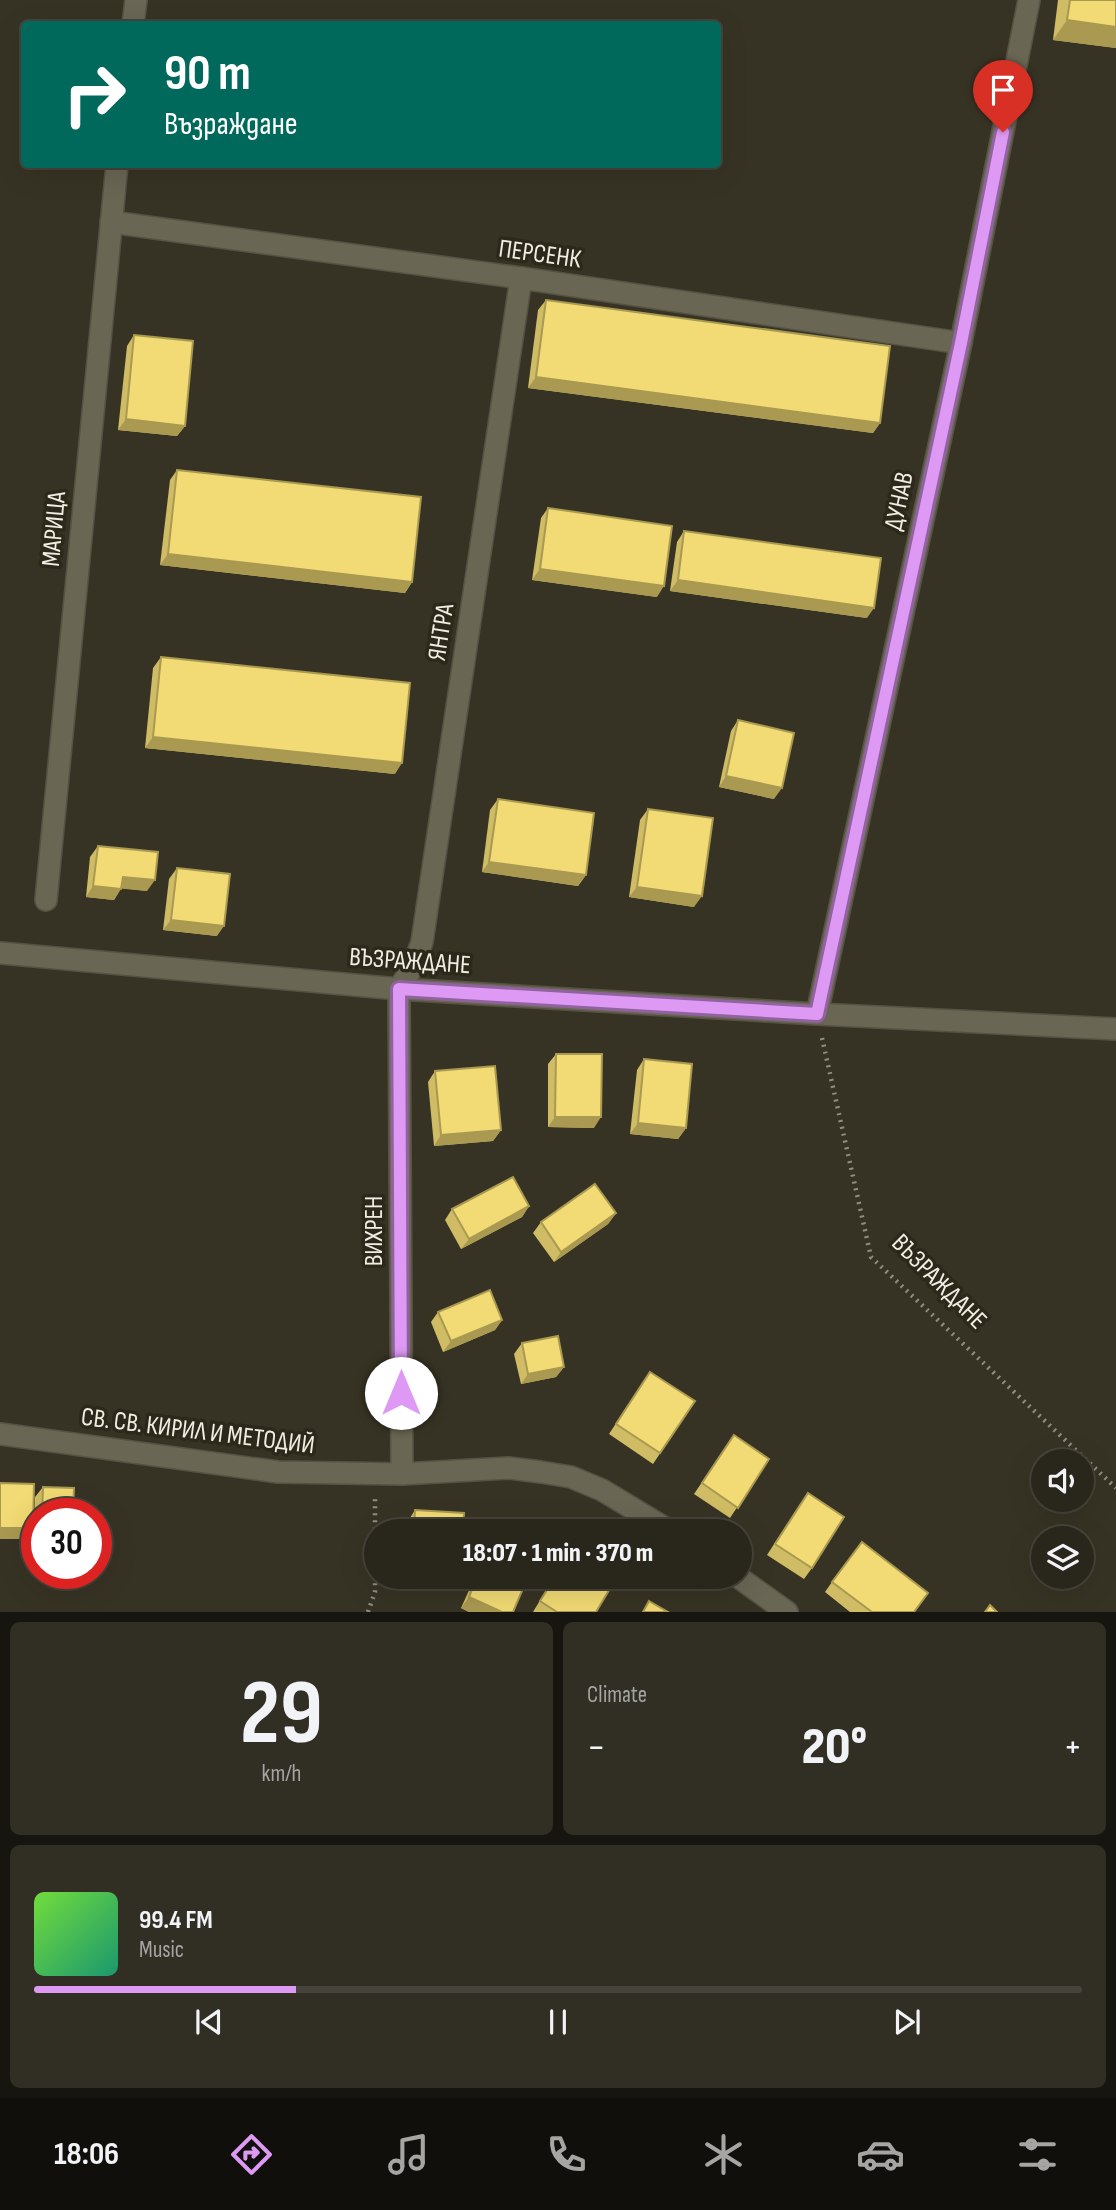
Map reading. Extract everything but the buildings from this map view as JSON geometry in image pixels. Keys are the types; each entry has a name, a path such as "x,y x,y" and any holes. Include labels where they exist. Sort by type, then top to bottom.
{"street":[{"path":"133,21 136,0"},
{"name":"ДУНАВ","path":"817,1014 961,343 1029,0"},
{"name":"МАРИЦА","path":"46,900 117,168"},
{"name":"ПЕРСЕНК","path":"111,222 522,278 961,343"},
{"name":"ЯНТРА","path":"399,989 422,942 522,278"},
{"name":"ВЪЗРАЖДАНЕ","path":"0,953 399,989 1116,1029"},
{"name":"ВИХРЕН","path":"399,989 402,1474"},
{"name":"СВ. СВ. КИРИЛ И МЕТОДИЙ","path":"0,1434 278,1472 402,1474 508,1468 571,1477 602,1490 650,1519"},
{"path":"752,1587 787,1612"}],"path":[{"name":"ВЪЗРАЖДАНЕ","path":"817,1014 871,1258 1116,1488"},
{"path":"368,1612 374,1592 375,1474"}],"route":[{"path":"401,1393 399,989 817,1014 961,343 1003,132"}]}
